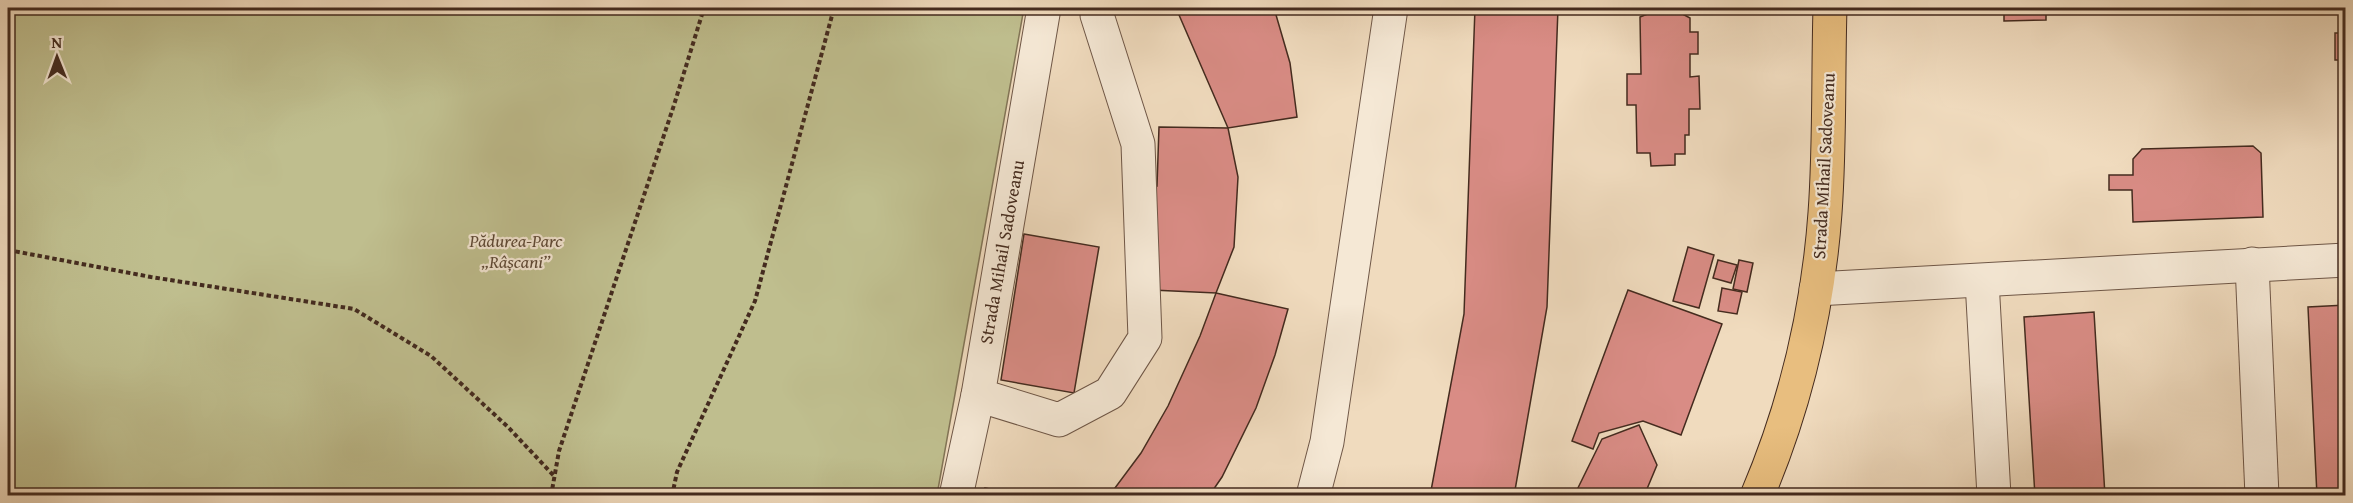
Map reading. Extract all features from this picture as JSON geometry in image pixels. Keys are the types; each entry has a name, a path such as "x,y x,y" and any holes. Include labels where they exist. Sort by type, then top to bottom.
{"main road":[{"name":"Strada Mihail Sadoveanu","path":"1757,495 1797,380 1816,289 1825,213 1830,8"}],"street":[{"name":"Strada Mihail Sadoveanu","path":"956,495 978,395 1044,8"},
{"path":"978,395 1059,420 1110,393 1145,338 1138,144 1097,15 1098,8"},
{"path":"1313,495 1327,442 1390,8"},
{"path":"1816,289 2346,260"},
{"path":"2252,264 2262,495"},
{"path":"1982,281 1994,495"}],"path":[{"path":"551,495 559,451 671,116 704,8"},
{"path":"672,495 677,472 755,302 834,8"},
{"path":"8,250 152,277 354,309 430,356 508,427 555,477"}],"green space":[{"name":"Pădurea-Parc „Râșcani”","path":"8,8 1024,8 937,495 8,495"}],"building":[{"path":"1176,8 1274,8 1290,63 1297,117 1228,128"},
{"path":"1475,8 1558,8 1547,307 1514,496 1430,496 1464,314"},
{"path":"2004,8 2080,8 2080,12 2046,13 2046,20 2004,21"},
{"path":"1655,11 1677,11 1690,18 1690,32 1698,32 1698,54 1690,54 1690,77 1699,76 1700,109 1689,109 1689,135 1685,135 1685,154 1675,154 1675,165 1651,166 1650,153 1637,153 1636,105 1627,105 1627,74 1641,74 1640,17"},
{"path":"2335,33 2346,33 2346,60 2335,60"},
{"path":"1159,127 1228,128 1238,177 1234,247 1216,293 1152,290 1145,188 1157,186"},
{"path":"2253,146 2261,153 2263,217 2133,222 2132,190 2109,190 2109,175 2133,175 2133,159 2142,149"},
{"path":"1024,234 1099,247 1074,393 1001,380"},
{"path":"1688,247 1714,255 1699,308 1673,301"},
{"path":"1718,260 1737,265 1731,283 1713,278"},
{"path":"1739,260 1753,263 1747,292 1733,289"},
{"path":"1722,288 1742,292 1737,314 1718,311"},
{"path":"1628,290 1722,324 1681,435 1643,421 1599,433 1593,449 1572,441"},
{"path":"1216,293 1288,309 1256,408 1222,477 1209,496 1109,496 1141,453 1168,406 1200,336"},
{"path":"2346,305 2346,496 2317,496 2308,307"},
{"path":"2094,312 2105,496 2035,496 2024,317"},
{"path":"1639,425 1657,465 1644,496 1574,496 1602,439"},
{"path":"985,488 1025,496 983,496"}]}
